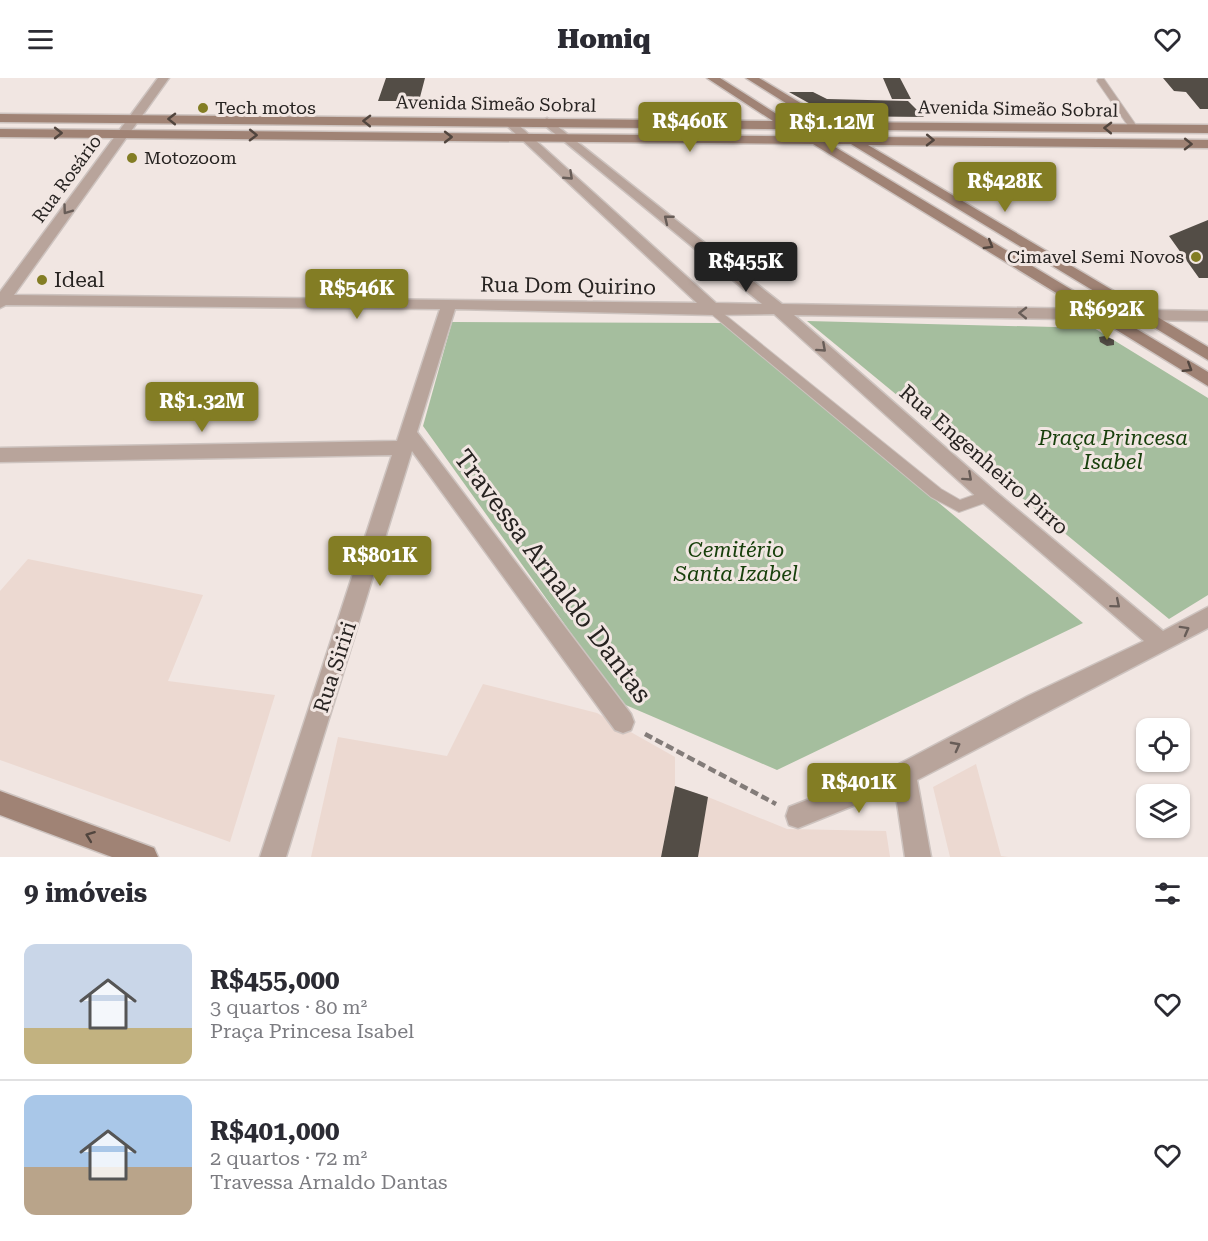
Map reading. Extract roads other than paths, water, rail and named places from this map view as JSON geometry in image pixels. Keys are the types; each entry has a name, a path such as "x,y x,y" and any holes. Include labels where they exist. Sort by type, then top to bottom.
{"main road":[{"path":"712,78 1208,380"},
{"path":"751,78 1208,354"},
{"name":"Avenida Simeão Sobral","path":"0,118 1208,129"},
{"name":"Avenida Simeão Sobral","path":"0,133 1208,144"},
{"path":"0,803 145,857"}],"street":[{"name":"Rua Rosário","path":"1,301 164,78"},
{"path":"509,122 714,310"},
{"path":"547,122 778,309"},
{"name":"Rua Dom Quirino","path":"1,301 449,304 714,310 1208,316"},
{"name":"Rua Siriri","path":"273,857 449,304"},
{"name":"Rua Engenheiro Pirro","path":"778,309 988,496 1162,643"},
{"path":"0,455 407,441"},
{"name":"Travessa Arnaldo Dantas","path":"407,441 623,722"},
{"path":"798,816 904,774 1036,704 1208,618"},
{"path":"904,774 918,857"}],"lane":[{"path":"1101,81 1134,128"},
{"path":"714,310 936,493 959,506 988,496"}],"place":[{"name":"Tech motos","path":"203,108"},
{"name":"Motozoom","path":"132,158"},
{"name":"Cimavel Semi Novos","path":"1196,257"},
{"name":"Ideal","path":"42,280"}],"park label":[{"name":"Praça Princesa Isabel","path":"1113,450"},
{"name":"Cemitério Santa Izabel","path":"736,562"}]}
